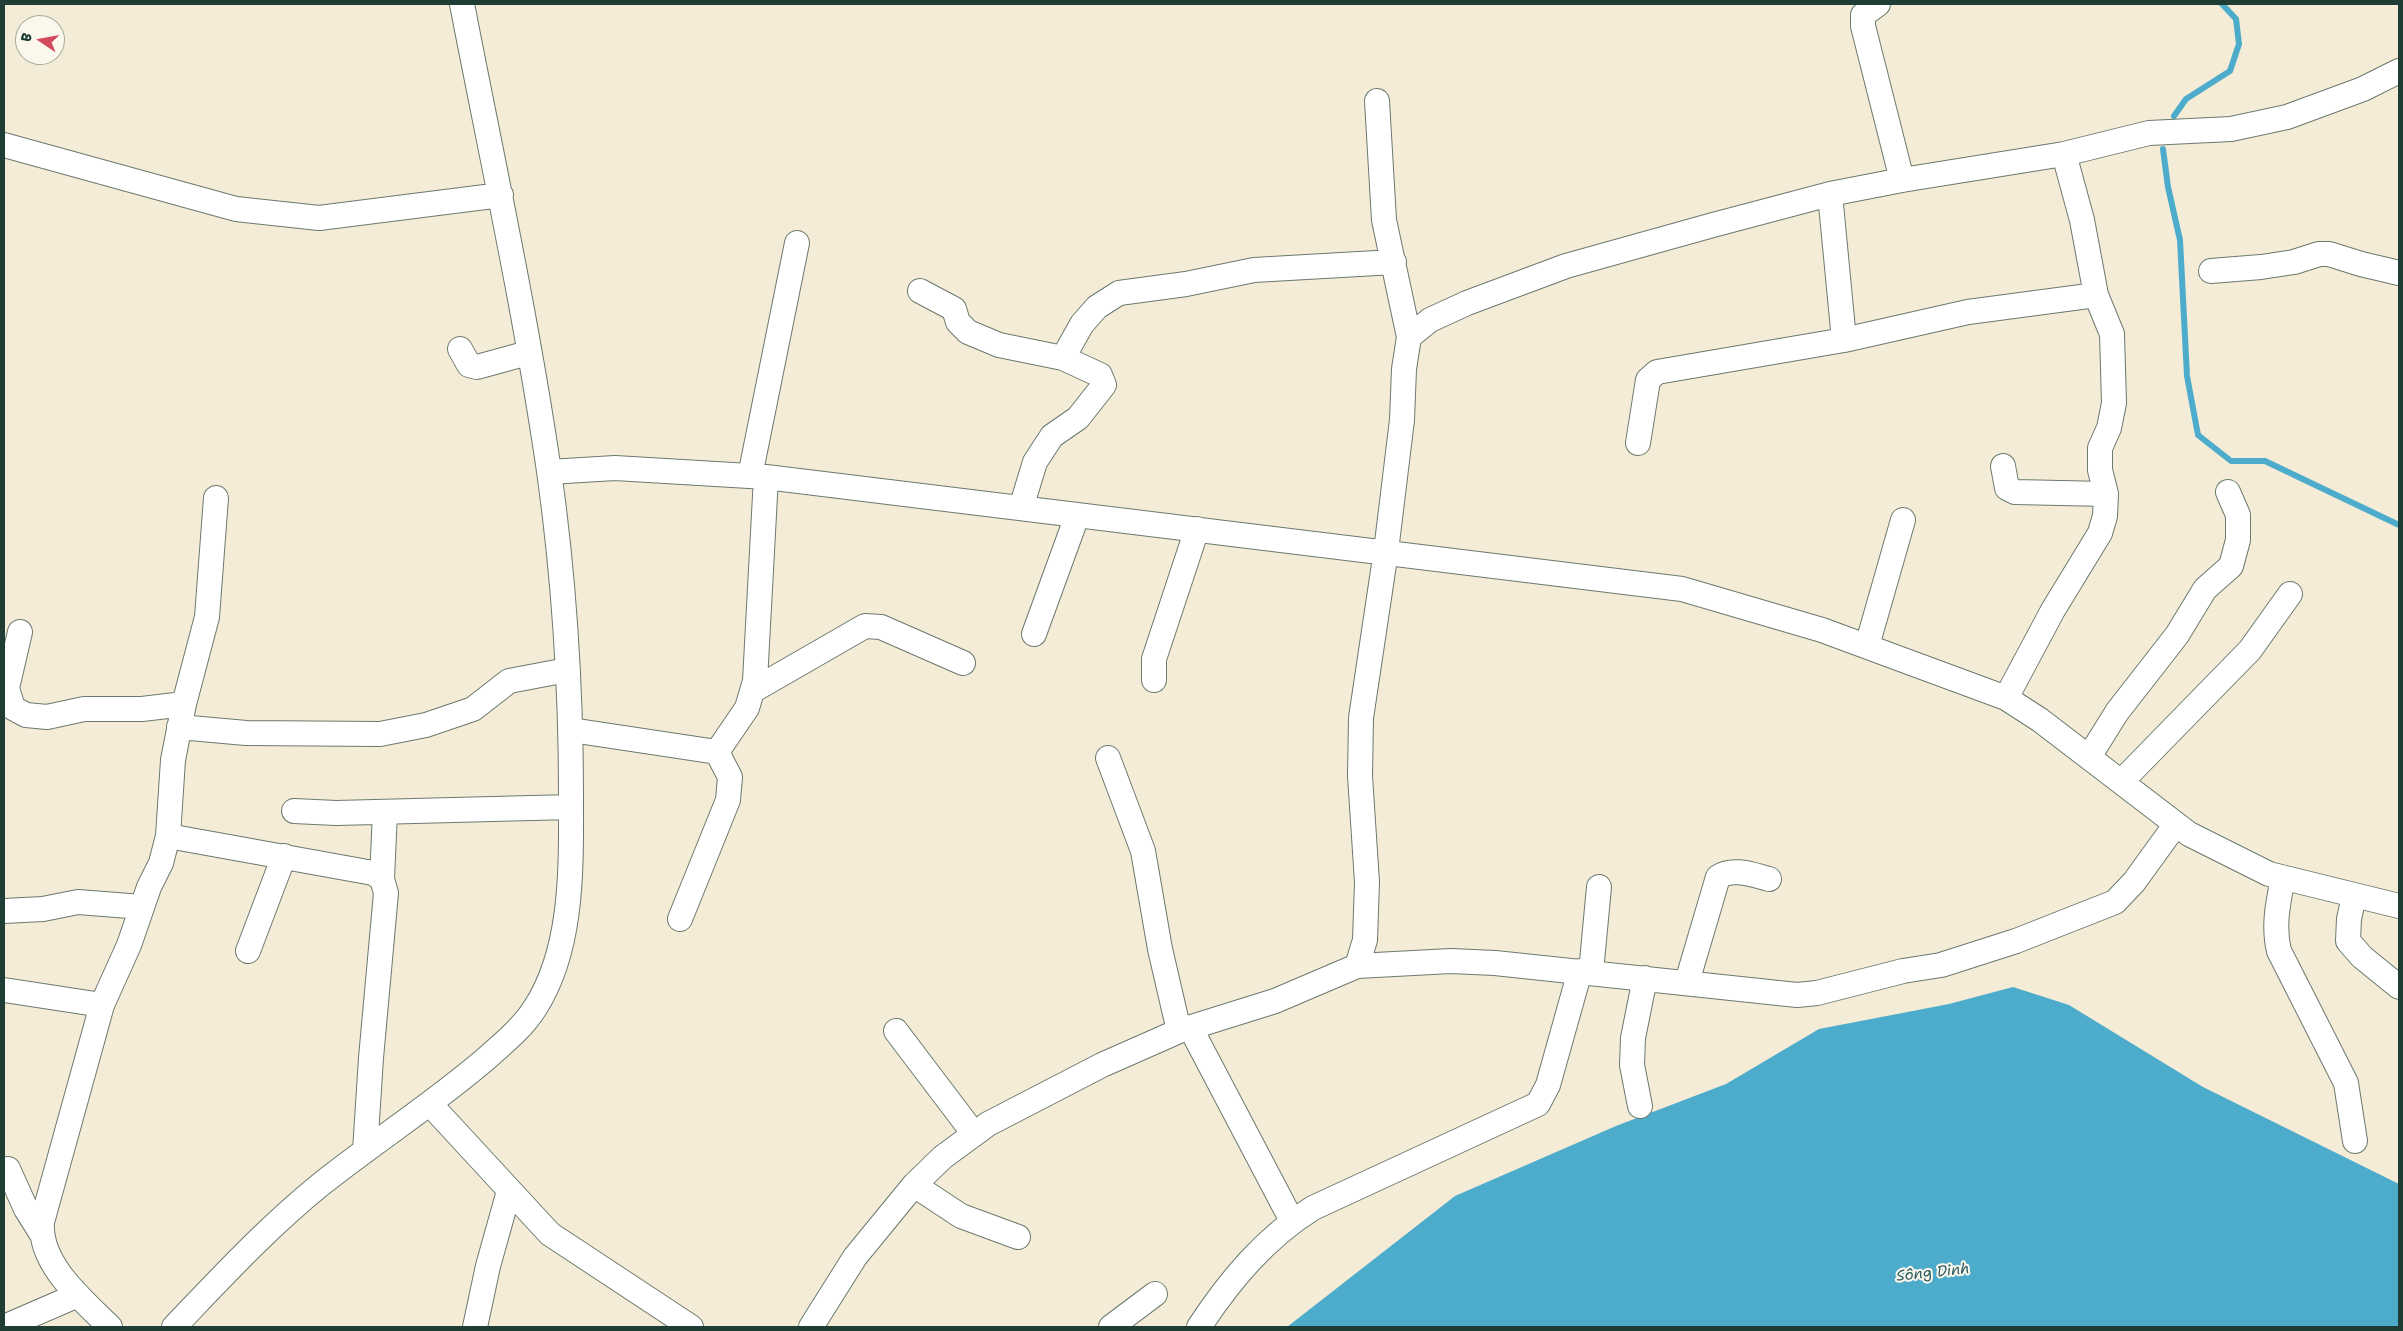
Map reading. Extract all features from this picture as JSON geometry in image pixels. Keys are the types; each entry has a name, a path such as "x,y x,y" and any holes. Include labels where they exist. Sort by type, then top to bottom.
{"street":[{"path":"174,1327 260,1239 318,1187 430,1104 521,1027 537,1006 556,964 565,919 570,864 571,730 549,472 501,195 462,4"},
{"path":"1878,4 1863,15 1863,26 1902,180"},
{"path":"1410,337 1430,320 1466,303 1566,266 1830,194 1902,180 2064,154 2149,133 2231,129 2287,117 2363,89 2399,71"},
{"path":"1357,966 1365,940 1367,882 1360,776 1361,718 1386,551 1402,420 1404,369 1410,337 1384,220 1377,101"},
{"path":"4,145 236,209 319,218 501,195"},
{"path":"2006,698 2053,610 2100,533 2105,516 2106,494 2100,470 2100,448 2109,428 2114,403 2112,334 2096,295 2082,220 2064,154"},
{"path":"1830,194 1844,340"},
{"path":"717,752 747,708 755,681 758,477 797,243"},
{"path":"2211,271 2261,267 2324,254 2399,272"},
{"path":"1063,358 1082,324 1097,307 1119,293 1186,284 1254,270 1394,262"},
{"path":"920,291 954,309 958,322 968,332 999,344 1063,358 1100,374 1104,385 1078,418 1052,436 1034,462 1021,508"},
{"path":"1638,442 1648,380 1657,372 1844,340 1968,312 2030,302 2096,295"},
{"path":"460,349 469,364 477,367 528,353"},
{"path":"2002,466 2007,488 2015,492 2106,494"},
{"path":"549,472 615,468 758,477 1386,551 1682,589 1822,630 2006,698 2040,720 2189,834 2269,874 2399,906"},
{"path":"2089,757 2117,712 2178,634 2205,589 2231,566 2238,540 2238,515 2228,492"},
{"path":"110,1327 78,1295 59,1272 44,1246 41,1233 42,1222 102,1005 129,945 161,863 168,836 173,760 184,704 207,617 216,498"},
{"path":"1034,634 1077,516"},
{"path":"1867,646 1903,520"},
{"path":"1154,680 1154,660 1197,530"},
{"path":"2121,782 2250,650 2290,594"},
{"path":"752,692 864,626 881,627 962,663"},
{"path":"20,632 7,688 13,708 26,715 47,717 84,709 142,709 184,704"},
{"path":"179,727 246,733 380,734 426,725 473,709 509,682 567,670"},
{"path":"571,730 717,752"},
{"path":"680,919 728,800 730,777 717,752"},
{"path":"1108,758 1143,851 1160,949 1185,1029 1292,1221"},
{"path":"294,811 385,812 571,807"},
{"path":"366,1151 371,1058 386,894 382,879 385,812"},
{"path":"812,1327 855,1258 914,1185 943,1157 988,1124 1102,1064 1185,1029 1275,1001 1357,966 1452,961 1585,971 1797,995 1817,993 1903,971 1941,965 1982,953 2115,902 2134,882 2176,824"},
{"path":"168,836 373,873 382,879"},
{"path":"248,951 284,856"},
{"path":"1687,982 1718,877 1725,872 1739,872 1769,878"},
{"path":"2284,878 2277,910 2275,934 2279,951 2346,1084 2355,1141"},
{"path":"1199,1327 1233,1279 1270,1239 1292,1221 1313,1208 1538,1104 1548,1085 1585,971 1599,887"},
{"path":"2354,896 2349,919 2348,941 2362,957 2399,987"},
{"path":"4,911 43,909 78,902 142,908"},
{"path":"1640,1106 1632,1065 1633,1038 1645,978"},
{"path":"4,990 102,1005"},
{"path":"896,1031 974,1134"},
{"path":"430,1104 550,1234 690,1327"},
{"path":"8,1169 26,1209 41,1233"},
{"path":"914,1185 945,1208 961,1216 1018,1237"},
{"path":"475,1327 488,1266 509,1191"},
{"path":"1111,1327 1155,1294"},
{"path":"4,1327 78,1295"}],"water":[{"name":"Sông Dinh","path":"2013,987 2069,1005 2203,1087 2399,1184 2399,1327 1287,1327 1455,1196 1616,1126 1726,1084 1819,1029 1949,1004"}],"waterway":[{"path":"2174,116 2186,99 2230,71 2239,44 2236,19 2222,4"},
{"path":"2163,149 2168,187 2180,240 2187,376 2198,435 2231,461 2265,461 2399,525"}]}
